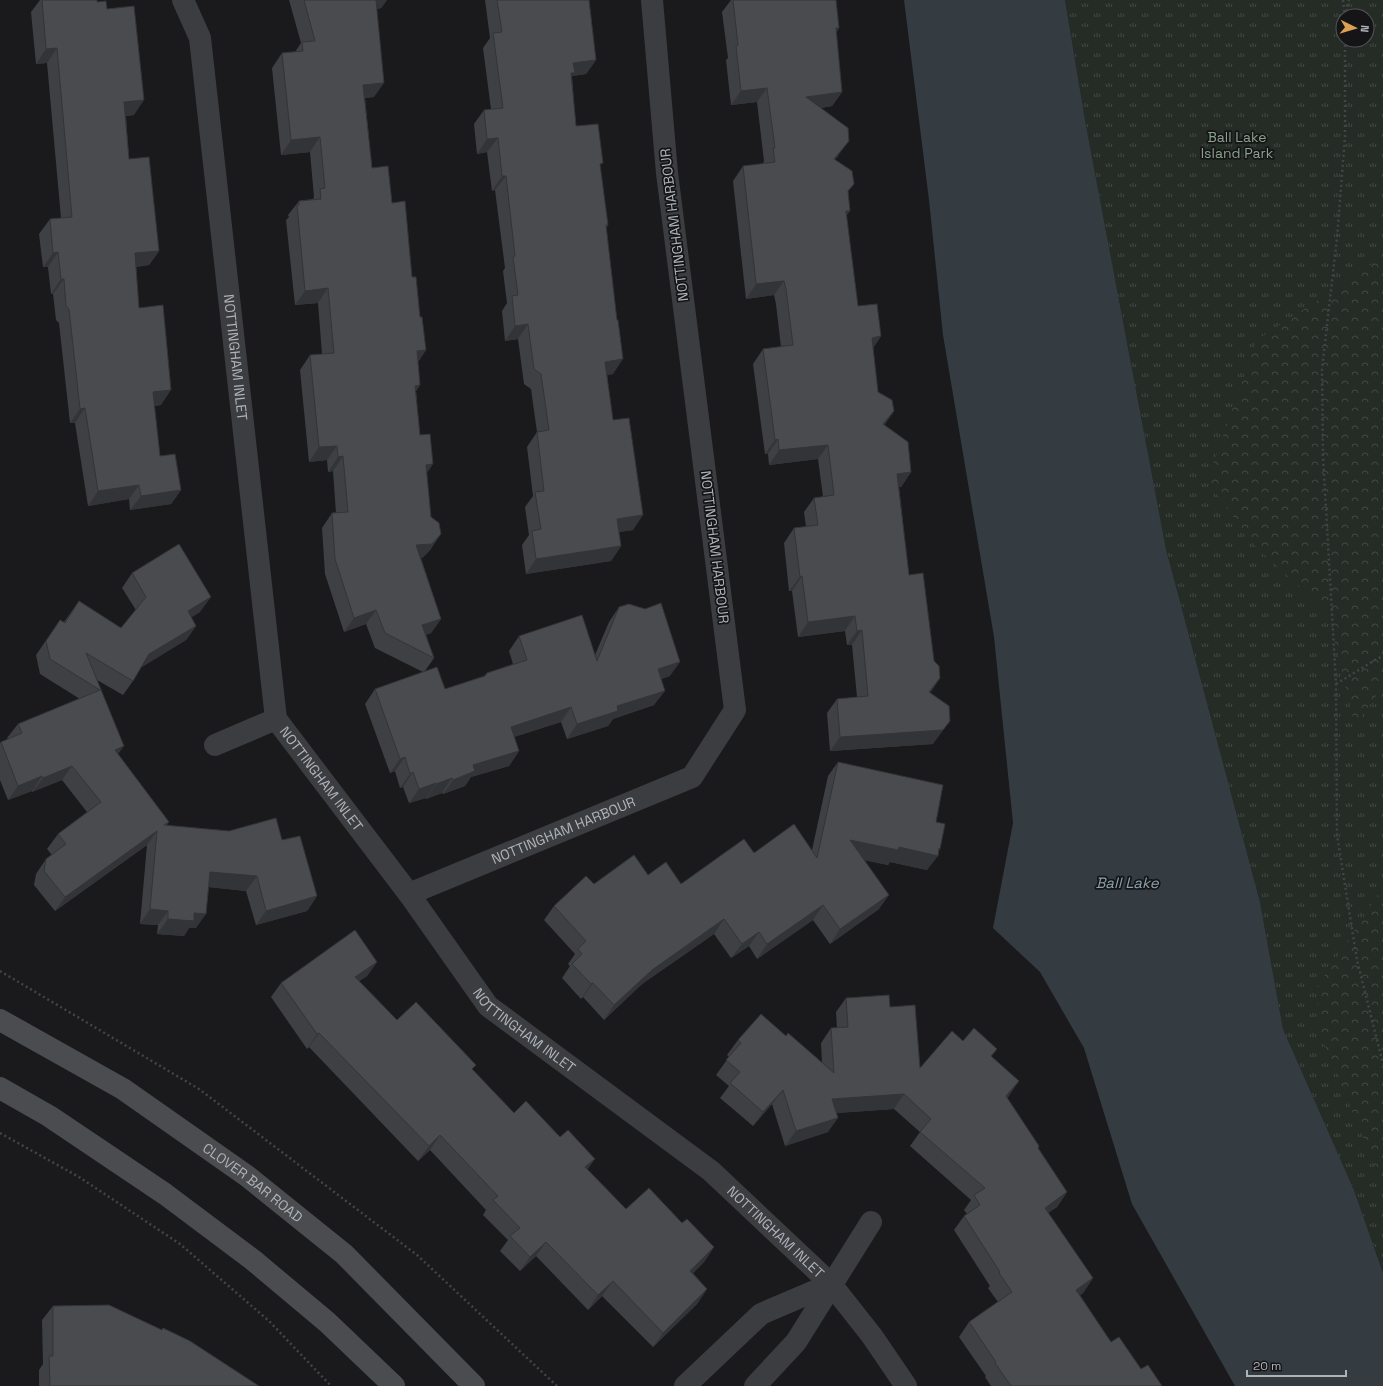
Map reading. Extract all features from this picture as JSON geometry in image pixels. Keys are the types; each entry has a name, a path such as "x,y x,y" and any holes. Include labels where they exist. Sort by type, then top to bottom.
{"main road":[{"name":"CLOVER BAR ROAD","path":"0,1020 123,1089 247,1176 344,1254 474,1386"},
{"path":"0,1088 49,1116 165,1194 253,1260 327,1322 394,1386"}],"street":[{"name":"NOTTINGHAM INLET","path":"184,0 200,38 276,719 409,894 488,1006 711,1170 831,1284"},
{"name":"NOTTINGHAM HARBOUR","path":"409,894 692,777 735,710 667,173 652,0"},
{"name":"NOTTINGHAM INLET","path":"215,745 276,719"},
{"name":"NOTTINGHAM INLET","path":"755,1386 796,1342 871,1222"},
{"name":"NOTTINGHAM INLET","path":"685,1386 761,1314 831,1284"},
{"path":"831,1284 872,1336 906,1386"}],"path":[{"path":"1345,48 1345,137 1338,238 1322,369 1324,471 1336,684 1337,835 1358,960 1383,1064"},
{"path":"1336,684 1383,656"},
{"path":"0,971 199,1089 417,1255 557,1386"},
{"path":"0,1133 79,1177 180,1244 269,1321 330,1386"}],"green space":[{"name":"Ball Lake Island Park","path":"1065,0 1383,0 1383,1273 1354,1190 1283,1029 1260,902 1166,549 1085,120"},
{"path":"1380,259 1383,264 1383,686 1355,726 1328,613 1256,547 1207,481 1257,340"},
{"path":"1383,887 1383,1186 1319,1031 1317,987"}],"water":[{"name":"Ball Lake","path":"904,0 1065,0 1085,120 1166,549 1260,902 1283,1029 1354,1190 1383,1273 1383,1386 1235,1386 1132,1204 1084,1048 1040,972 993,928 1013,823 994,637 943,335 929,200"}],"building":[{"path":"42,0 106,1 107,9 134,6 144,100 124,102 129,159 149,157 159,251 135,253 139,308 163,305 171,390 153,392 160,456 175,454 181,490 141,496 139,485 98,491 85,408 80,409 69,309 66,306 64,279 61,279 58,252 53,253 50,219 72,217 57,48 46,49"},
{"path":"304,0 376,0 384,83 363,85 372,168 388,166 392,203 405,201 412,277 416,277 420,317 422,317 426,350 417,351 420,385 415,386 420,435 430,434 433,464 426,465 431,517 439,523 441,534 432,544 416,545 441,619 422,625 434,658 385,633 376,610 354,618 335,559 332,513 348,512 343,456 338,457 337,446 319,447 310,355 334,353 328,288 305,291 297,205 299,205 299,201 321,199 320,189 325,188 320,137 291,140 282,53 303,51 302,42 315,41"},
{"path":"497,0 589,0 596,60 573,63 575,73 571,73 576,126 598,124 603,163 600,164 608,225 606,225 623,359 605,362 613,420 629,418 643,515 617,519 621,546 536,559 532,531 541,529 535,492 544,491 537,432 549,430 541,374 534,369 528,324 515,326 512,296 518,295 506,176 502,176 498,138 487,139 484,110 503,108 493,33 502,32"},
{"path":"733,0 836,0 839,28 836,28 842,92 806,97 848,128 849,141 834,159 852,171 854,184 848,191 850,211 846,211 858,306 877,304 881,336 872,338 878,392 892,400 894,411 883,424 908,442 911,472 897,474 909,575 923,573 934,661 939,666 940,678 929,692 949,706 950,721 943,730 840,737 837,699 868,696 862,630 857,631 855,616 808,622 802,576 800,577 794,528 818,525 814,498 834,495 828,445 779,450 778,439 775,440 763,349 793,345 784,281 756,284 743,166 775,162 773,148 775,148 767,88 741,91"},
{"path":"179,544 211,597 188,611 196,626 149,654 133,681 86,653 124,746 115,750 169,822 164,825 229,831 276,818 282,840 300,836 317,896 266,911 257,876 210,872 206,914 194,913 194,921 168,919 168,911 150,909 157,831 65,897 44,871 46,859 66,844 58,834 101,802 72,766 18,786 1,742 22,733 18,724 100,690 50,659 46,641 60,620 65,623 79,601 121,628 146,597 132,573"},
{"path":"661,603 680,662 658,669 665,691 617,706 618,711 577,724 571,707 511,727 519,751 473,765 475,771 453,780 452,778 419,789 413,772 410,774 405,757 400,759 375,689 437,667 445,689 485,676 487,673 527,660 519,636 582,615 597,661 619,607 629,604 645,609"},
{"path":"838,762 943,785 936,822 945,824 938,856 899,847 898,850 850,840 889,895 840,929 823,905 767,944 759,932 742,944 724,919 652,970 614,1005 572,964 582,954 578,949 586,941 554,906 586,876 594,884 634,855 648,875 666,862 681,884 744,839 754,853 794,824 817,858"},
{"path":"355,930 377,962 355,977 397,1020 416,1002 476,1065 472,1069 514,1113 526,1101 560,1137 568,1130 595,1159 585,1167 626,1209 649,1188 682,1223 687,1219 714,1247 690,1271 707,1289 663,1333 613,1281 598,1295 546,1242 530,1257 510,1236 520,1228 493,1200 498,1196 440,1135 429,1146 319,1033 317,1034 281,983"},
{"path":"889,995 890,1007 915,1005 920,1068 952,1031 963,1041 974,1028 997,1049 991,1056 1019,1081 1006,1096 1067,1192 1045,1208 1093,1278 1076,1290 1111,1342 1119,1337 1141,1369 1148,1365 1162,1386 1011,1386 969,1322 1012,1292 964,1216 980,1205 974,1195 985,1188 920,1132 931,1119 904,1094 832,1099 838,1118 796,1131 783,1090 763,1112 730,1083 740,1072 726,1060 741,1043 738,1040 761,1014 786,1036 788,1033 834,1073 831,1028 848,1027 846,998"},
{"path":"109,1305 162,1330 163,1328 190,1341 259,1386 50,1386 49,1356 53,1356 53,1306"}]}
